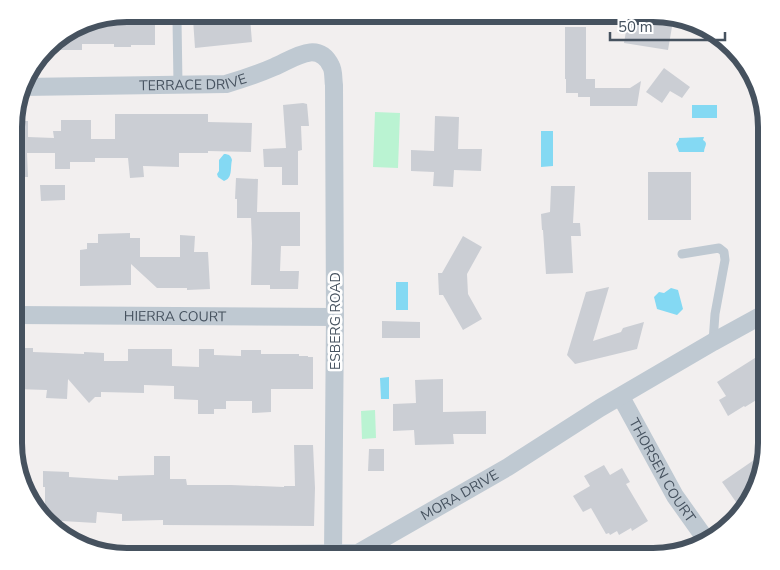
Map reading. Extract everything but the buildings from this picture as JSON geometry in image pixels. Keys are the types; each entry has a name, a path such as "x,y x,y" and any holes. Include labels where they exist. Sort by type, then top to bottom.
{"street":[{"name":"TERRACE DRIVE","path":"30,88 226,84 250,78 294,57 311,52 319,54 332,67 334,85"},
{"name":"ESBERG ROAD","path":"333,547 334,85"},
{"name":"HIERRA COURT","path":"23,314 335,317"},
{"name":"MORA DRIVE","path":"368,547 508,466 600,408 757,318"},
{"name":"THORSEN COURT","path":"621,397 675,496 702,535"}],"lane":[{"path":"177,22 178,85"},
{"path":"682,254 719,248 724,252 725,260 715,314 713,342"}],"green space":[{"path":"375,112 400,113 398,168 373,167"},
{"path":"375,410 376,438 362,439 361,411"}],"water":[{"path":"692,105 717,105 717,118 692,118"},
{"path":"541,131 553,131 553,166 541,167"},
{"path":"704,137 703,140 706,144 704,152 679,152 676,144 679,138"},
{"path":"224,154 230,156 232,160 229,178 224,181 217,174 219,171 219,160"},
{"path":"396,282 408,282 408,310 396,310"},
{"path":"671,288 678,290 683,309 677,315 657,309 654,297 659,292 664,293"},
{"path":"389,377 389,399 381,399 380,378"}]}
